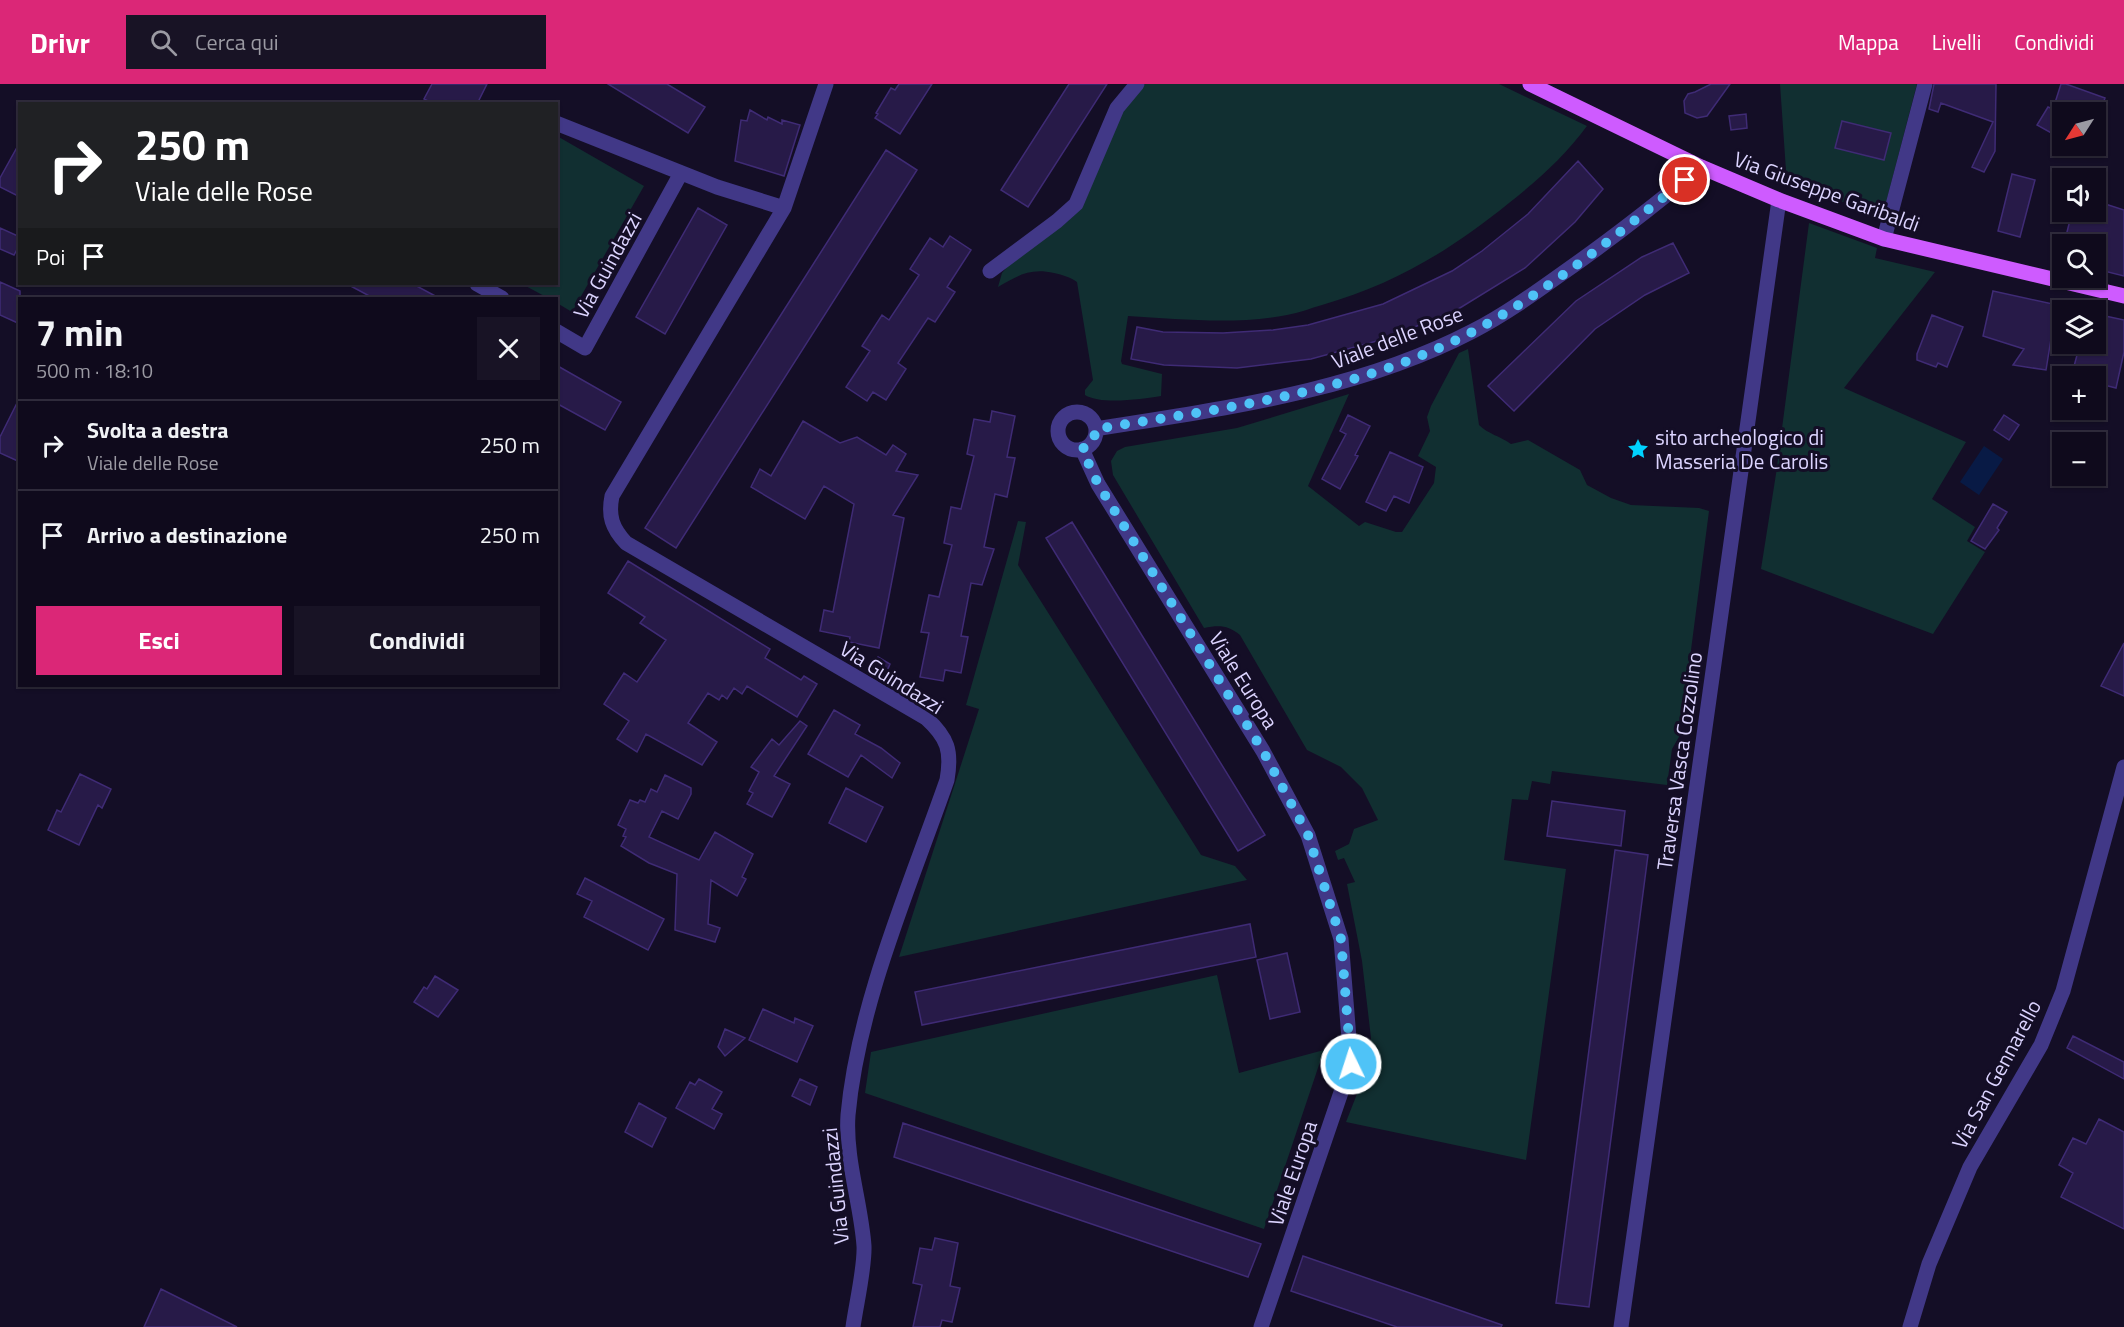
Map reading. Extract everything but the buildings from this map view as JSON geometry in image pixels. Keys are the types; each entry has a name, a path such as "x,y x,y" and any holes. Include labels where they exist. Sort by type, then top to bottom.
{"main road":[{"name":"Via Giuseppe Garibaldi","path":"1530,84 1701,167 1779,200 1884,239 2124,296"}],"street":[{"name":"Via Guindazzi","path":"826,84 784,208 612,496 610,509 611,522 617,534 626,543 926,718 939,730 947,745 950,763 947,780 887,949 858,1044 848,1117 850,1152 864,1249 853,1327"},
{"path":"990,271 1076,204 1117,108 1137,84"},
{"path":"1884,239 1925,84"},
{"path":"558,124 717,187 784,208"},
{"name":"Viale delle Rose","path":"1096,429 1264,401 1312,390 1373,372 1427,352 1472,332 1512,309 1621,232 1701,167"},
{"name":"Via Guindazzi","path":"558,332 585,348 681,173"},
{"name":"Traversa Vasca Cozzolino","path":"1621,1327 1779,200"},
{"path":"479,285 500,297"},
{"path":"1078,411 1090,417 1096,429 1093,442 1082,449 1068,447 1059,435 1061,421 1065,416 1078,411"},
{"name":"Viale Europa","path":"1082,449 1098,484 1263,751 1297,814 1308,835 1341,939 1351,1064 1261,1327"},
{"name":"Via San Gennarello","path":"1910,1327 1929,1264 1970,1167 2041,1045 2063,991 2124,767"}],"green space":[{"path":"1145,84 1499,84 1587,126 1551,167 1466,236 1421,264 1374,287 1300,312 1267,318 1208,320 1128,316 1122,364 1162,374 1161,396 1101,400 1085,395 1085,390 1093,380 1077,282 1069,277 1038,271 1019,276 998,287 1002,273 1008,266 1068,221 1127,103"},
{"path":"1780,84 1917,84 1883,214 1787,185"},
{"path":"558,137 644,186 572,312 558,304 558,297 546,297 524,285 558,285"},
{"path":"1809,223 1877,248 1875,258 1935,272 1844,388 1966,442 1932,499 1975,527 1967,541 1985,552 1933,634 1761,569 1776,474"},
{"path":"1468,349 1479,425 1486,431 1511,444 1528,440 1580,470 1587,485 1611,498 1631,505 1699,508 1709,511 1680,735 1672,749 1667,785 1552,771 1550,784 1532,781 1528,800 1512,799 1504,860 1566,869 1526,1160 1346,1122 1364,1076 1371,1038 1362,961 1347,884 1355,882 1344,858 1338,860 1335,851 1349,844 1354,829 1378,820 1362,788 1341,767 1307,750 1240,635 1223,627 1204,628 1113,475 1111,461 1117,451 1125,447 1237,428 1349,394 1308,486 1359,526 1365,522 1402,532 1434,483 1436,467 1418,456 1430,431 1427,417 1459,353"},
{"path":"1018,521 1026,522 1018,565 1201,855 1235,866 1247,880 899,957 979,709 966,705"},
{"path":"1217,975 1239,1073 1324,1050 1264,1229 865,1093 871,1052"}],"water":[{"path":"1984,446 2003,459 1979,495 1960,482"}],"place":[{"name":"sito archeologico di Masseria De Carolis","path":"1638,449"}],"route":[{"path":"1351,1064 1341,939 1308,835 1263,751 1098,484 1082,449 1093,442 1096,429 1264,401 1312,390 1391,366 1472,332 1512,309 1621,232 1685,180"}]}
